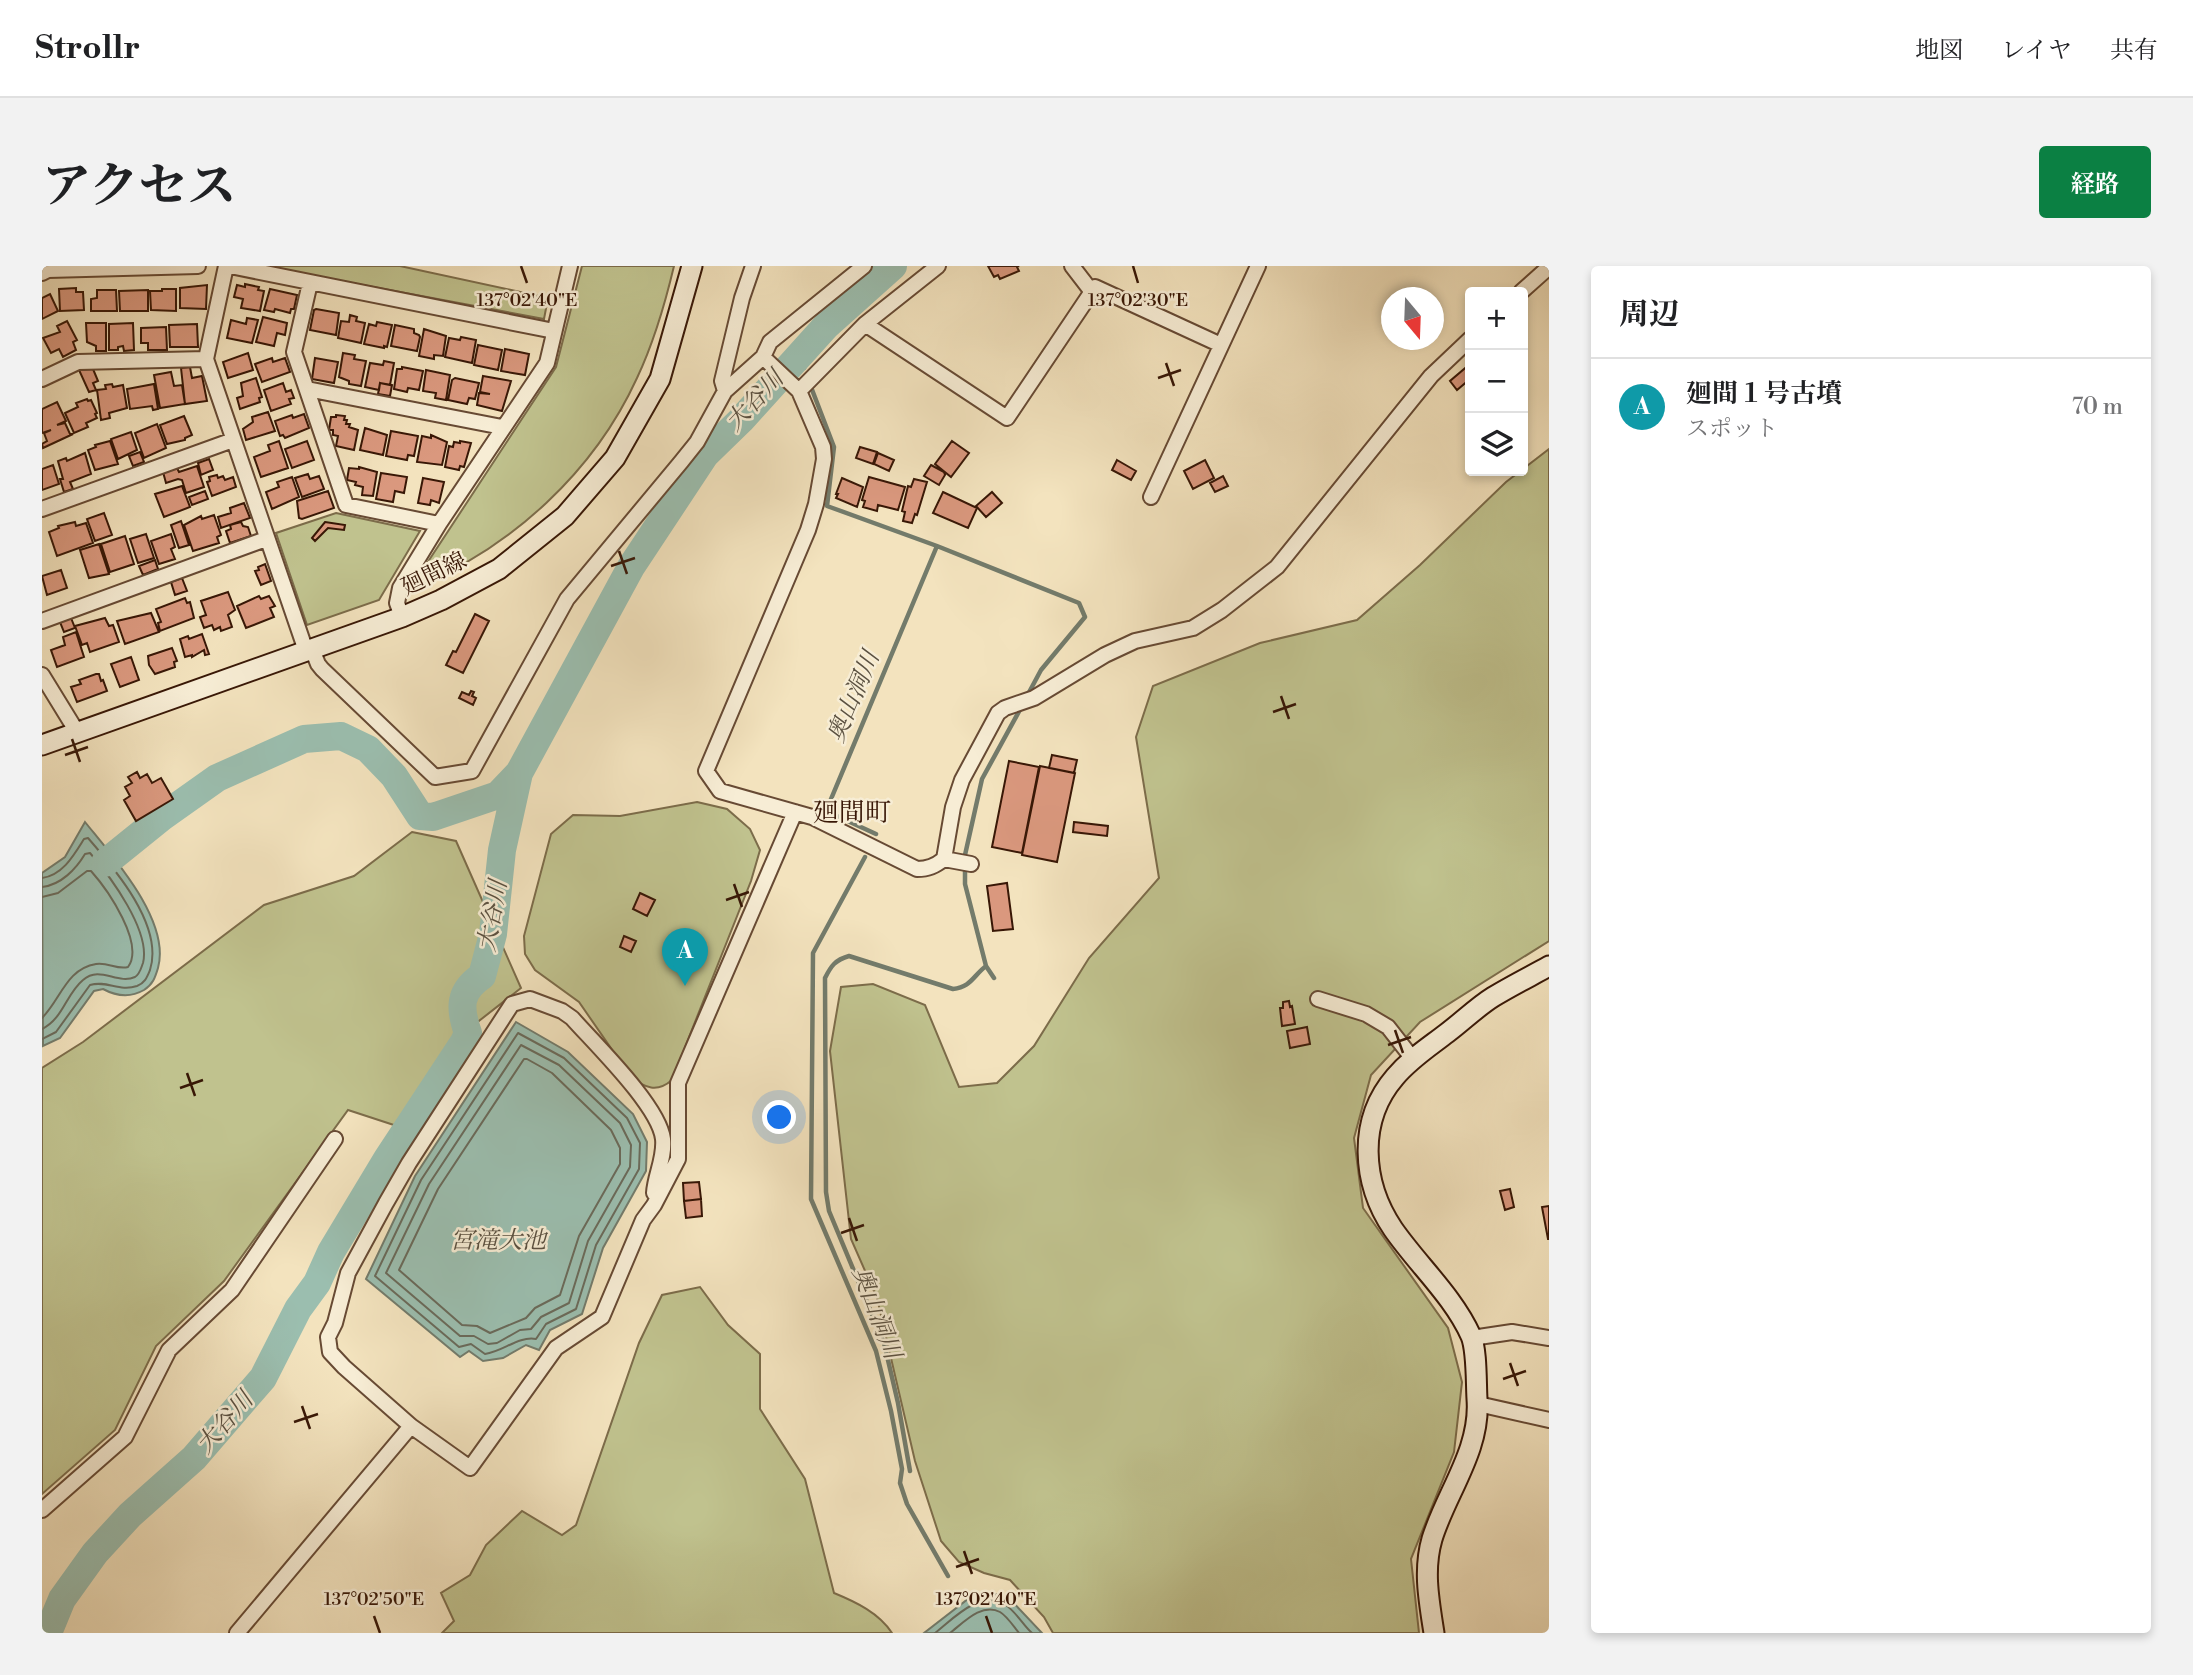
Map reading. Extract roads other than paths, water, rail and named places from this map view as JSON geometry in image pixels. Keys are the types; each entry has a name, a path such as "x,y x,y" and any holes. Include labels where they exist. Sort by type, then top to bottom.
{"street":[{"path":"42,273 48,270 198,266"},
{"path":"554,331 228,266 206,359 267,539 309,650 322,669 435,777 472,771 567,600 697,442 725,391 768,361 776,336 864,266"},
{"path":"402,617 397,603 400,588 502,427 547,362 570,266"},
{"name":"廻間線","path":"42,745 402,617 499,569 565,516 615,458 660,379 692,266"},
{"path":"725,391 723,381 727,362 753,266"},
{"path":"799,391 865,324 938,266"},
{"path":"1072,266 1092,292"},
{"path":"1150,497 1258,266"},
{"path":"1527,287 1549,267"},
{"path":"310,283 294,352 346,505 439,524"},
{"path":"865,324 1007,418 1095,287 1221,345"},
{"path":"768,361 799,391 823,447 824,459 808,530 706,771 720,791 812,817 917,869 925,869 944,859 953,807 962,780 998,713 1023,703 1105,655 1135,641 1193,628 1222,610 1276,567 1431,376 1465,345"},
{"path":"42,379 78,362 206,359"},
{"path":"307,390 502,427"},
{"path":"42,509 233,440"},
{"path":"42,621 267,539"},
{"path":"42,676 77,732"},
{"path":"654,1205 654,1189 661,1166 663,1138 649,1106 572,1018 530,999 512,1004 409,1163 348,1273 335,1324 328,1336 330,1352 411,1426 470,1468 556,1348 602,1317 643,1220 654,1205 678,1158 678,1083 794,812"},
{"path":"944,859 965,863"},
{"path":"1434,1633 1426,1565 1432,1539 1473,1438 1478,1404 1472,1338 1447,1297 1394,1229 1373,1189 1368,1168 1372,1121 1380,1098 1413,1059 1493,998 1549,966"},
{"path":"1318,999 1366,1014 1388,1027 1413,1059"},
{"path":"42,1510 125,1437 169,1350 232,1290 335,1139"},
{"path":"1472,1338 1512,1332 1549,1338"},
{"path":"1478,1404 1549,1420"},
{"path":"237,1633 411,1426"}],"water":[{"path":"85,822 124,871 148,910 160,950 158,968 152,983 139,993 123,995 103,989 94,991 60,1038 43,1046 42,873 65,857"},
{"name":"宮滝大池","path":"516,1022 568,1052 633,1114 647,1142 646,1171 603,1248 582,1314 550,1330 539,1350 526,1345 503,1358 483,1361 469,1351 460,1357 366,1279 415,1176"},
{"path":"988,1592 1009,1598 1042,1633 924,1633 968,1599"}],"waterway":[{"name":"大谷川","path":"48,1633 62,1599 95,1553 130,1515 194,1458 263,1378 298,1309 317,1283 331,1252 387,1159 464,1042 468,1033 463,1016 463,1001 469,988 482,976 493,934 502,850 519,773 631,567 705,455 741,420 826,326 893,266"},
{"path":"799,355 804,368"},
{"path":"811,387 834,447 827,506 937,546 1079,603 1085,617 1041,670 1026,698"},
{"name":"奥山洞川","path":"876,834 826,811 937,546"},
{"path":"994,978 986,966 965,884 965,855 982,779 1022,706"},
{"path":"105,863 162,817 217,778 304,739 341,736 368,749 394,776 420,816 433,817 498,795 519,773"},
{"name":"奥山洞川","path":"865,857 813,953 811,1199 876,1351 891,1411 902,1469 900,1483 907,1504 948,1576"},
{"path":"910,1471 884,1343 829,1211 826,1192 825,978 834,964 849,956 953,989 968,983 986,966"}],"place":[{"name":"廻間１号古墳","path":"685,986"}],"district":[{"name":"廻間町","path":"852,813"}]}
